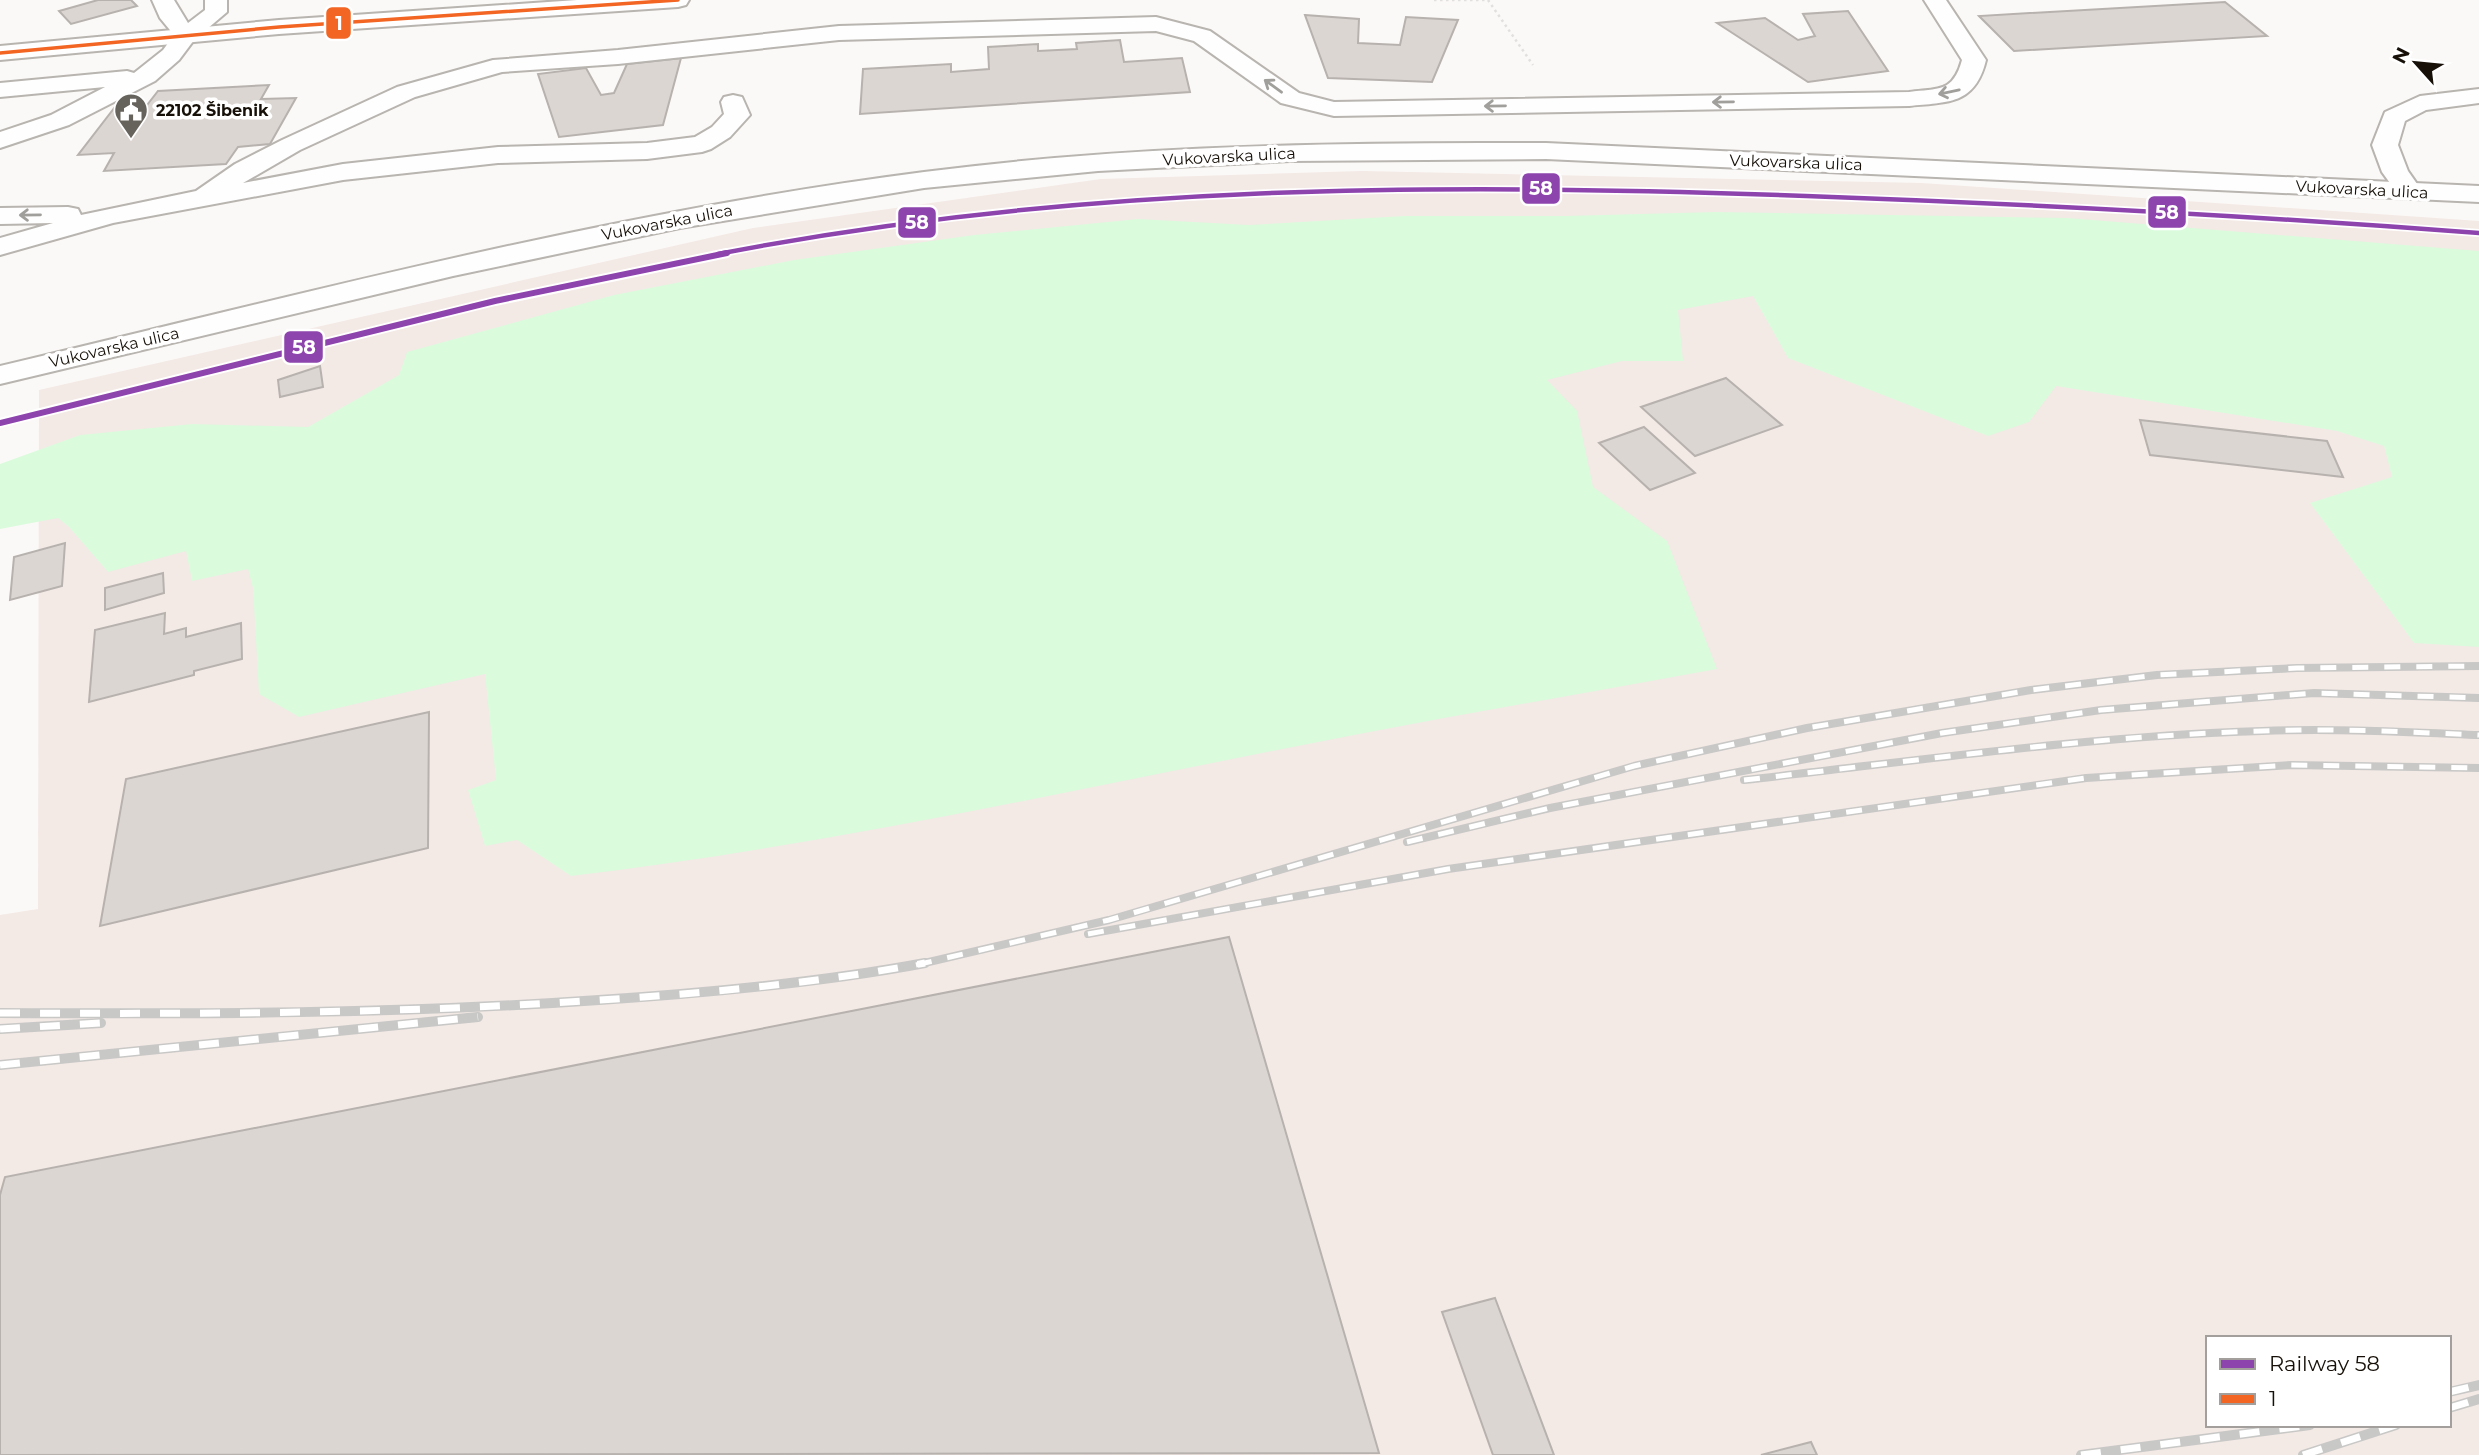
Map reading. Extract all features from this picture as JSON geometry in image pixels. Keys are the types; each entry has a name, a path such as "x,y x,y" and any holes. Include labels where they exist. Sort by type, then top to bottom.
{"main road":[{"path":"163,0 171,18 186,35"},
{"path":"0,140 60,120 146,76 171,55 186,35 216,12 216,0"},
{"path":"0,53 186,35 678,0"},
{"path":"202,200 244,170 291,145 406,92 501,65 618,57 839,33 1156,24 1202,36 1290,98 1334,109 1909,99 1960,91 1971,79 1974,60 1935,0"},
{"path":"0,90 146,76"},
{"path":"2409,191 2395,172 2385,145 2394,117 2420,103 2479,96"},
{"path":"0,247 109,216 343,172 498,155 647,151 702,144 721,132 737,115 733,102"},
{"path":"291,145 302,181"},
{"name":"Vukovarska ulica","path":"0,374 514,253 724,210 914,181 1100,163 1391,149 1546,151 2479,194"},
{"path":"0,216 109,216"}],"path":[{"path":"1434,0 1486,0 1532,64"}],"shaded area":[{"path":"1362,171 1921,183 2479,221 2479,1455 0,1455 0,915 38,909 39,390 753,228 1101,179"}],"green space":[{"path":"1715,212 2068,218 2479,251 2479,647 2414,643 2310,503 2392,477 2384,446 2337,431 2056,386 2029,422 1988,436 1788,358 1753,296 1678,310 1683,361 1622,361 1547,380 1577,411 1593,487 1667,541 1717,669 1354,735 866,831 571,876 517,840 485,846 468,790 496,780 485,674 299,717 259,694 253,588 248,569 192,581 186,551 108,572 58,518 0,529 0,464 80,435 192,424 308,427 399,375 407,352 614,295 794,260 974,235 1138,219 1249,225 1404,216"}],"building":[{"path":"98,0 131,0 137,6 71,24 59,11"},
{"path":"2225,2 2267,36 2014,51 1979,16"},
{"path":"1848,11 1888,71 1808,82 1717,23 1765,18 1798,40 1815,36 1803,14"},
{"path":"1305,15 1359,19 1358,43 1400,45 1406,17 1458,20 1432,82 1328,78"},
{"path":"1120,40 1124,62 1182,58 1190,92 860,114 863,69 951,64 951,72 989,69 988,47 1038,44 1038,51 1077,49 1076,43"},
{"path":"681,58 663,125 559,137 538,74 586,68 601,95 614,93 627,64"},
{"path":"269,85 261,99 296,98 270,144 238,147 226,164 104,171 114,153 78,155 115,107 147,105 158,91"},
{"path":"320,366 323,387 280,397 278,380"},
{"path":"1726,378 1782,425 1695,456 1641,407"},
{"path":"2140,420 2327,441 2343,477 2150,455"},
{"path":"1644,427 1695,473 1650,490 1599,443"},
{"path":"65,543 62,586 10,600 14,557"},
{"path":"163,573 164,593 105,610 105,588"},
{"path":"165,613 164,634 186,628 186,637 241,623 242,659 194,671 194,675 89,702 95,630"},
{"path":"429,712 428,848 100,926 126,779"},
{"path":"1229,937 1379,1453 0,1455 0,1195 5,1177"},
{"path":"1495,1298 1554,1455 1493,1455 1442,1312"},
{"path":"1811,1442 1817,1455 1761,1455"}],"railway":[{"path":"924,963 1109,920 1634,766 1807,728 2031,690 2157,675 2297,668 2479,666"},
{"path":"1407,842 1550,808 1942,733 2101,710 2314,693 2479,698"},
{"path":"1744,780 2002,750 2197,734 2316,730 2479,735"},
{"path":"1088,934 1448,869 2086,778 2291,765 2479,768"},
{"path":"0,1013 300,1012 524,1005 763,986 924,963"},
{"path":"916,965 924,963"},
{"path":"0,1065 478,1017"},
{"path":"0,1029 101,1023"},
{"path":"2451,1392 2479,1385"},
{"path":"2451,1407 2479,1399"},
{"path":"2081,1455 2295,1427"},
{"path":"2303,1455 2390,1427"}],"rail line":[{"name":"58","path":"0,423 371,330 619,274 744,249 870,229 1095,202 1194,195 1392,188 1590,189 2048,206 2479,233"}],"transit line":[{"name":"1","path":"0,53 279,27 678,0"}],"place":[{"name":"22102 Šibenik","path":"131,140"}]}
